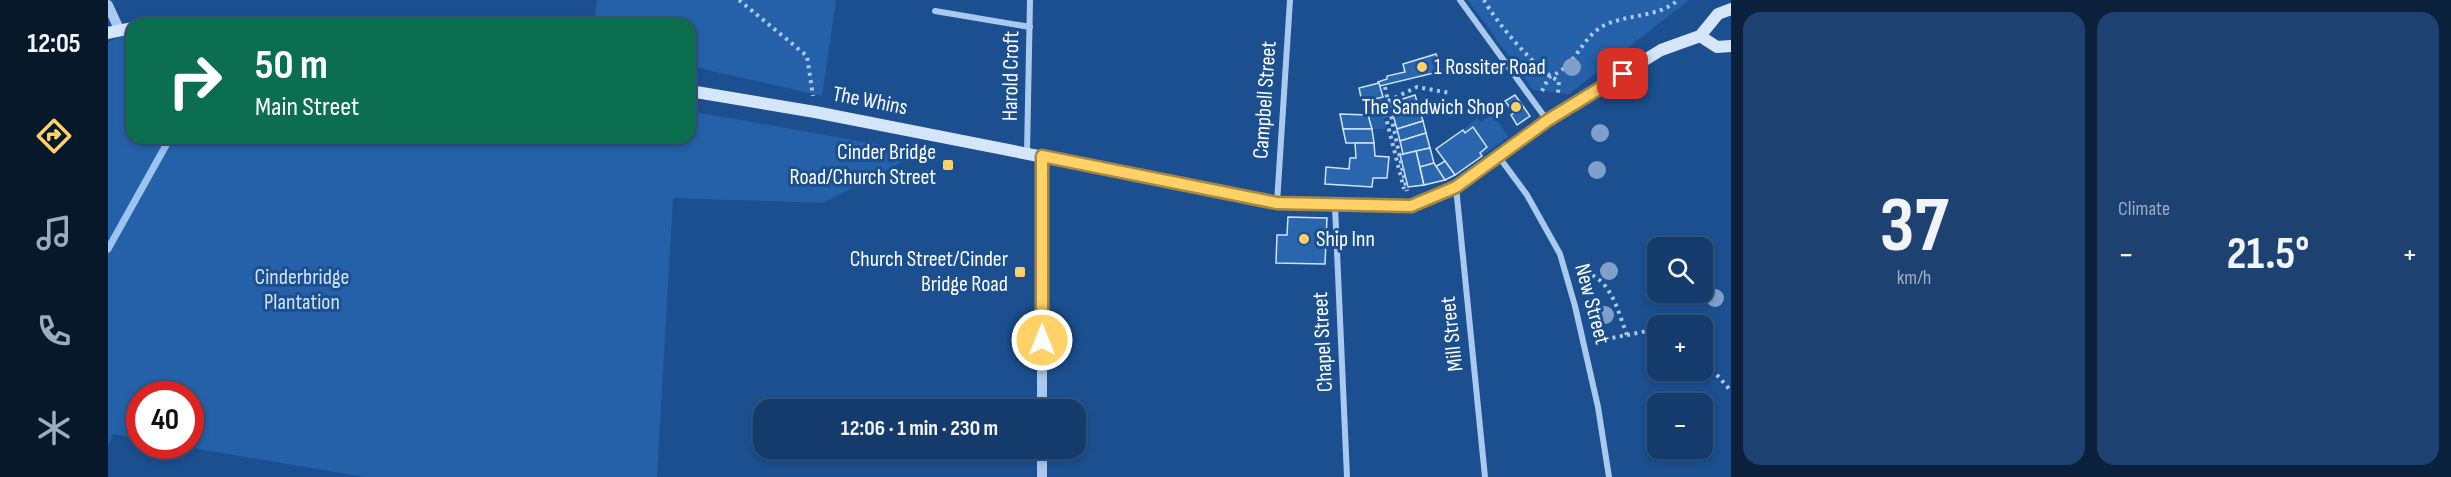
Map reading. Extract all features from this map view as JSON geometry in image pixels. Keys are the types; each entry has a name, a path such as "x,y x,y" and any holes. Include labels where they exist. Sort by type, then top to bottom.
{"main road":[{"path":"1731,9 1718,14 1700,36 1717,46 1731,46"},
{"name":"The Whins","path":"696,92 815,112 1277,203 1411,206 1456,187 1548,120 1661,50 1700,36"}],"street":[{"name":"Harold Croft","path":"1027,153 1030,0"},
{"name":"Campbell Street","path":"1277,203 1290,0"},
{"path":"1460,0 1548,120"},
{"path":"108,5 113,31"},
{"path":"934,11 1030,27"},
{"path":"1042,156 1042,399"},
{"name":"New Street","path":"1499,157 1527,195 1560,254 1585,348 1609,477"},
{"name":"Mill Street","path":"1456,187 1485,477"},
{"name":"Chapel Street","path":"1335,206 1347,477"},
{"path":"1042,459 1042,477"}],"path":[{"path":"739,0 807,56 815,112"},
{"path":"1484,0 1549,77 1559,81 1557,100"},
{"path":"1542,92 1549,77 1563,72 1583,45 1603,26 1639,17 1673,5 1678,0"},
{"path":"1385,87 1406,192 1385,114"},
{"path":"1388,101 1417,87 1450,93"},
{"path":"1565,270 1587,272 1602,280 1613,298 1627,335"},
{"path":"1585,348 1596,340 1647,331"},
{"path":"1713,371 1731,391"}],"green space":[{"path":"597,0 836,0 822,96 696,67 696,18 595,18"},
{"path":"1468,0 1689,0 1569,94 1533,90"},
{"name":"Cinderbridge Plantation","path":"126,33 126,144 696,144 696,112 921,152 823,203 673,198 657,477 364,477 204,450 204,381 126,381 126,436 113,434 108,446 108,42"},
{"path":"1383,97 1386,108 1382,110 1386,129 1372,129 1367,112 1375,109 1378,98"},
{"path":"1493,114 1508,137 1482,156 1480,153 1487,147 1473,127 1465,133 1463,130 1477,118 1481,122"}],"building":[{"name":"1 Rossiter Road","path":"1436,54 1442,71 1380,86 1378,82 1387,79 1387,76 1405,72 1403,64"},
{"path":"1379,83 1383,97 1362,102 1359,88"},
{"path":"1415,95 1419,108 1393,115 1390,103"},
{"name":"The Sandwich Shop","path":"1515,95 1530,116 1517,125 1511,115 1514,113 1505,101"},
{"path":"1419,108 1423,121 1397,129 1393,115"},
{"path":"1340,114 1368,115 1372,129 1343,129"},
{"path":"1423,121 1426,133 1400,141 1397,129"},
{"path":"1473,127 1487,147 1480,153 1482,156 1455,175 1436,149 1463,130 1465,133"},
{"path":"1343,129 1372,129 1374,143 1346,143"},
{"path":"1426,133 1430,148 1403,154 1400,141"},
{"path":"1355,143 1374,143 1375,156 1389,157 1387,178 1373,178 1372,187 1325,184 1326,167 1349,169 1350,158 1356,158"},
{"path":"1430,148 1434,163 1420,167 1416,151"},
{"path":"1416,151 1424,185 1408,187 1400,155"},
{"path":"1445,161 1455,175 1445,180 1435,167"},
{"path":"1434,163 1445,180 1424,185 1420,167"},
{"path":"1288,217 1327,218 1325,264 1276,263 1277,235 1287,235"}],"waterway":[{"path":"108,249 167,144"}],"place":[{"name":"1 Rossiter Road","path":"1422,67"},
{"name":"The Sandwich Shop","path":"1516,107"},
{"name":"Cinder Bridge Road/Church Street","path":"948,165"},
{"name":"Ship Inn","path":"1304,239"},
{"name":"Church Street/Cinder Bridge Road","path":"1020,272"}],"route":[{"path":"1042,340 1042,156 1277,203 1411,206 1456,187 1548,120 1623,74"}]}
